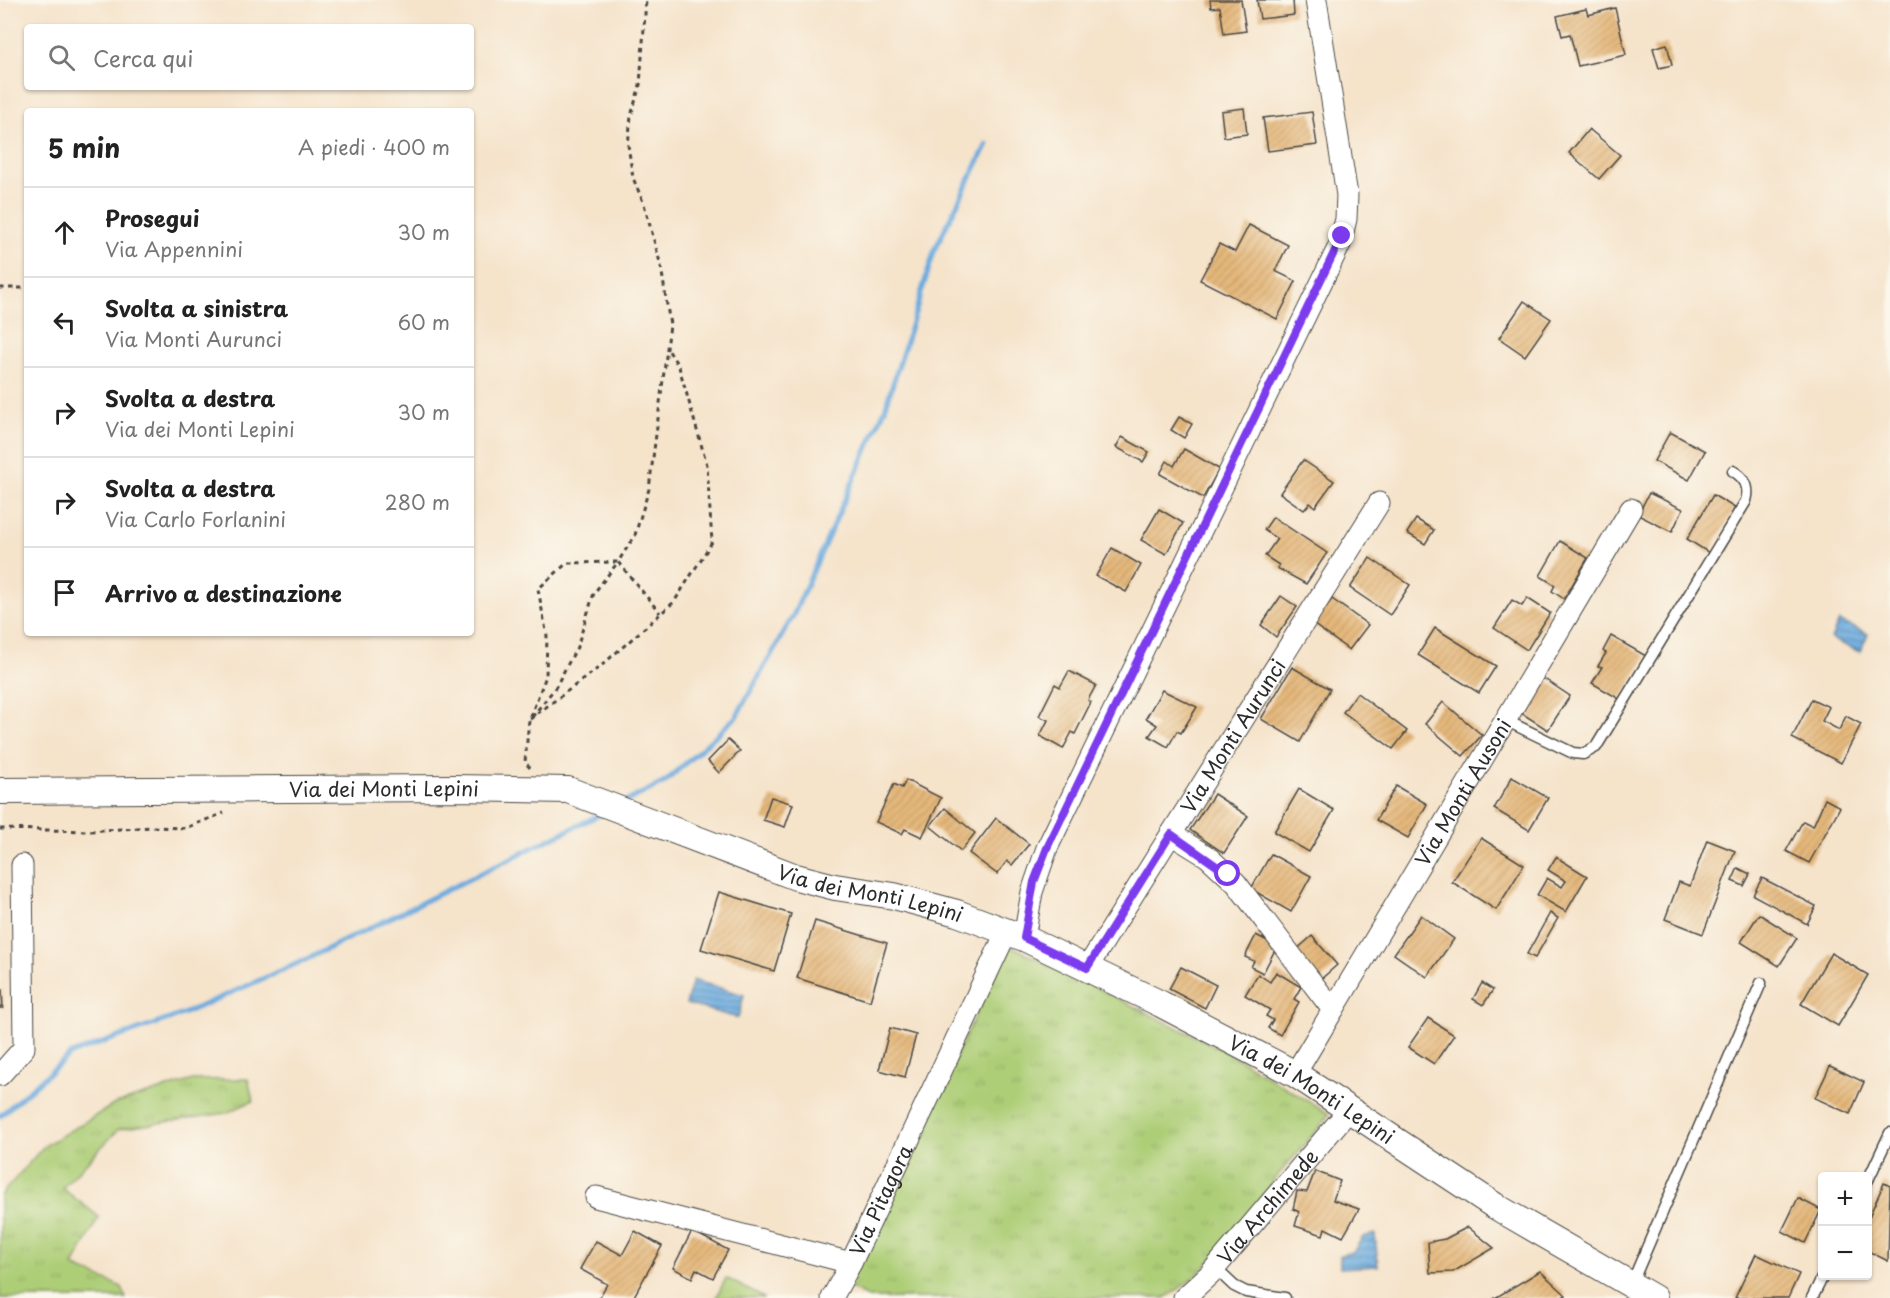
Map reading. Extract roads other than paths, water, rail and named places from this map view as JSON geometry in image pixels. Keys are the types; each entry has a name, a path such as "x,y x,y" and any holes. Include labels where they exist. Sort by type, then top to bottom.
{"street":[{"name":"Via Pitagora","path":"596,1197 851,1263 1015,934 1047,848 1340,244 1346,219 1347,195 1316,0"},
{"name":"Via Monti Aurunci","path":"1087,968 1379,503"},
{"name":"Via Monti Ausoni","path":"1295,1074 1631,509"},
{"name":"Via dei Monti Lepini","path":"0,791 454,788 568,790 804,879 919,902 1015,934 1226,1036 1295,1074 1486,1200 1654,1298"},
{"path":"1171,834 1208,857 1236,883 1333,1010"},
{"path":"0,1075 24,1048 22,865"},
{"name":"Via Archimede","path":"1184,1298 1215,1268 1349,1110"},
{"path":"832,1298 851,1263"}],"lane":[{"path":"1505,720 1573,753 1583,754 1596,747 1746,501 1746,483 1733,471"},
{"path":"1631,1285 1761,983"},
{"path":"1872,1172 1890,1133"},
{"path":"1215,1268 1234,1286 1246,1292 1285,1298"},
{"path":"1812,1298 1821,1280"}],"water":[{"path":"1839,621 1868,634 1860,652 1831,639"},
{"path":"693,980 744,995 738,1018 686,1004"},
{"path":"1375,1234 1378,1266 1340,1268 1340,1255 1353,1252 1363,1237"}],"waterway":[{"path":"625,802 665,782 736,717 793,616 885,409 935,249 987,144"},
{"path":"0,1116 71,1054 183,1014 305,960 603,813"}]}
